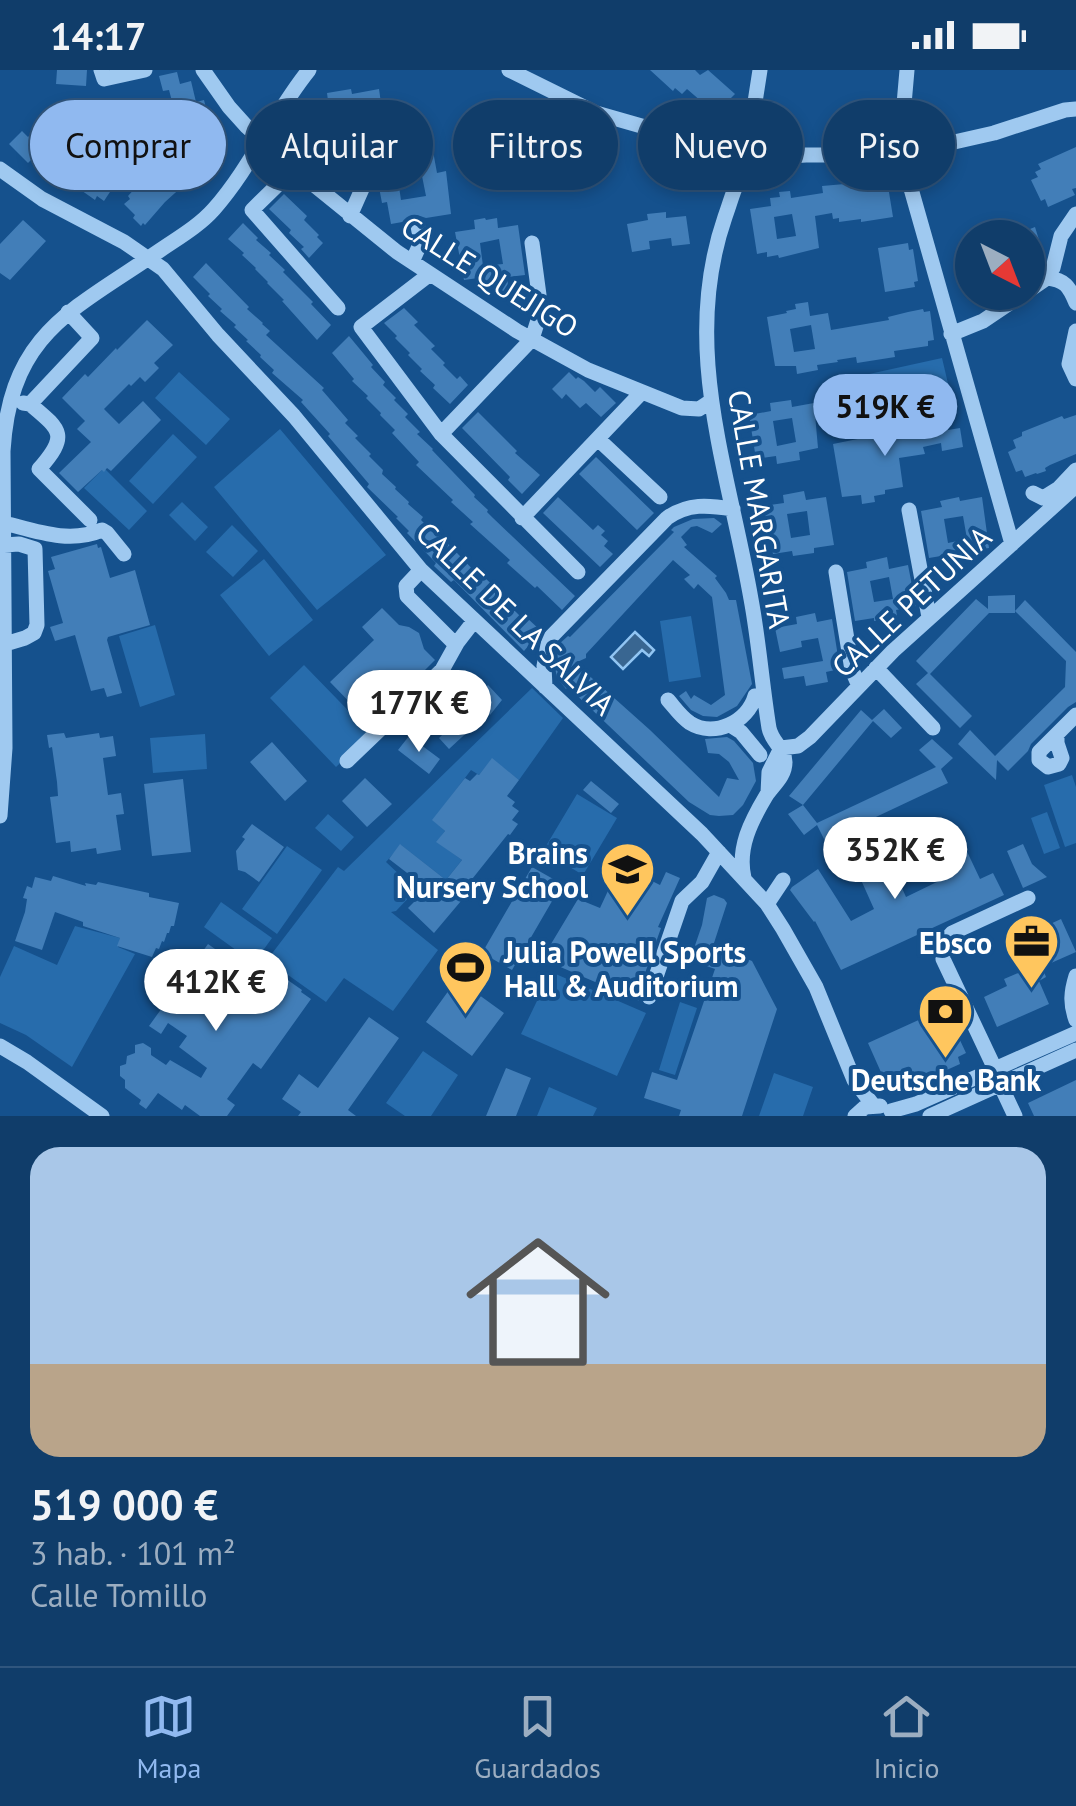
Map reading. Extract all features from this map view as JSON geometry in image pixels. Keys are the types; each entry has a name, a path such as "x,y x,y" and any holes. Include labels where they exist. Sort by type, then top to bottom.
{"street":[{"path":"102,70 104,78 145,70"},
{"name":"CALLE QUEJIGO","path":"202,70 246,126"},
{"path":"289,100 309,70"},
{"path":"509,70 596,113 638,125"},
{"path":"755,100 760,70"},
{"path":"904,100 907,70"},
{"path":"955,142 1072,108"},
{"path":"0,816 5,644 3,451 9,402 27,360 68,312 189,230 213,210 246,164"},
{"name":"CALLE DE LA SALVIA","path":"0,168 42,199 124,242 164,269 218,335 294,416 422,570 744,878 767,904 816,988 854,1080 862,1111"},
{"path":"272,190 252,210 338,308"},
{"name":"CALLE QUEJIGO","path":"319,190 412,262 588,370 682,408 699,409 711,401"},
{"path":"350,216 361,190"},
{"name":"CALLE MARGARITA","path":"734,190 716,242 708,288 706,330 711,401 752,600 771,736 782,748"},
{"path":"911,190 1012,544"},
{"path":"1076,214 1060,236 1047,278 1068,285 1076,303"},
{"path":"412,262 420,242 418,226"},
{"path":"442,434 532,339 538,320 539,294 532,243"},
{"path":"430,274 361,327 442,434 578,572"},
{"path":"952,334 999,310"},
{"path":"30,404 92,338 68,312"},
{"path":"1076,331 1069,364 1076,380"},
{"path":"522,518 642,392"},
{"path":"9,402 30,404 54,424 57,444 39,469 90,520"},
{"path":"598,440 660,497"},
{"path":"1032,493 1043,498 1051,494 1076,470"},
{"name":"CALLE PETUNIA","path":"782,748 804,743 876,668 1076,486"},
{"path":"545,687 549,638 667,518 688,506 733,510"},
{"path":"909,510 930,617"},
{"path":"4,523 59,537 102,530 124,554"},
{"path":"4,544 36,548 37,624 25,638 5,644"},
{"path":"422,570 406,586 407,596 457,643"},
{"path":"836,572 858,686"},
{"path":"347,761 442,670 474,621"},
{"path":"876,668 933,728"},
{"path":"668,700 692,724 709,728 730,726 753,704 755,696 764,695"},
{"path":"1057,734 1076,715"},
{"path":"730,726 741,732 760,755"},
{"path":"744,878 744,842 768,793 769,772 782,748"},
{"path":"649,997 682,900 702,882 720,852 744,842"},
{"path":"767,904 783,880"},
{"path":"1015,1116 943,959 942,944 952,933 1028,898"},
{"path":"1076,976 1071,992 1076,1020"},
{"path":"930,1116 1076,1033"},
{"path":"0,1046 102,1116"},
{"path":"862,1111 893,1113 1076,1050"}],"shaded area":[{"path":"942,358 950,392 867,410 860,376"},
{"path":"179,372 230,419 206,445 155,398"},
{"path":"280,429 386,555 317,610 214,487"},
{"path":"173,434 197,457 153,504 129,481"},
{"path":"102,470 147,511 129,530 84,488"},
{"path":"182,502 208,527 195,541 169,515"},
{"path":"232,525 258,551 233,577 206,552"},
{"path":"264,559 313,620 269,656 220,595"},
{"path":"691,616 701,677 669,682 660,621"},
{"path":"155,625 175,695 140,707 119,636"},
{"path":"635,632 654,650 649,656 642,650 623,669 611,657"},
{"path":"304,665 371,734 336,767 270,698"},
{"path":"532,688 563,718 519,780 492,759 479,775 471,770 433,820 445,831 437,842 462,860 446,880 401,845 386,862 416,890 391,912 438,950 393,1011 344,978 326,1002 267,960 338,867 344,871"},
{"path":"205,734 207,769 153,773 150,738"},
{"path":"1072,775 1076,787 1076,843 1065,847 1044,785"},
{"path":"577,794 617,818 583,875 543,851"},
{"path":"1047,812 1060,848 1044,854 1031,818"},
{"path":"328,814 354,837 341,851 315,828"},
{"path":"287,846 322,870 277,934 242,909"},
{"path":"221,902 272,938 254,963 204,927"},
{"path":"75,926 120,938 118,947 135,954 72,1067 26,1035 0,1023 0,977 14,946 57,965"},
{"path":"551,972 646,1013 617,1076 521,1034"},
{"path":"680,1002 697,1008 675,1075 659,1070"},
{"path":"423,1051 458,1075 431,1116 405,1116 386,1103"},
{"path":"774,1073 813,1087 803,1116 759,1116"},
{"path":"549,1087 597,1108 593,1116 537,1116"}],"building":[{"path":"57,70 87,70 86,86 56,84"},
{"path":"650,70 695,70 700,75 708,70 735,94 731,98 734,100 700,100 687,89 682,94 675,88 673,91"},
{"path":"177,72 180,84 191,81 196,100 172,100 169,90 163,91 159,76"},
{"path":"379,89 381,100 328,100 327,93"},
{"path":"22,131 28,137 28,163 9,144"},
{"path":"1076,147 1076,188 1072,189 1075,195 1048,207 1031,180 1038,177 1038,164"},
{"path":"433,151 437,173 446,171 451,214 426,218 417,215 391,224 387,202 382,203 380,190 400,190 401,200 426,196 425,190 433,190"},
{"path":"822,186 823,186 823,190 889,190 893,217 839,222 832,213 815,216 819,248 779,258 767,257 767,252 757,254 750,209 771,206 770,198 780,197 779,192 790,191 791,198 823,193","holes":["792,214 796,236 777,239 774,217"]},
{"path":"81,190 111,190 104,201 97,196 95,200"},
{"path":"133,190 178,190 141,226 124,204 130,199"},
{"path":"284,194 307,216 304,220 323,243 309,258 289,233 291,230 269,209"},
{"path":"666,212 666,218 686,216 690,244 672,246 671,238 649,241 650,249 632,252 627,224 648,220 647,214"},
{"path":"497,218 498,228 518,225 525,275 507,277 509,293 498,294 496,282 485,284 485,277 464,280 455,232 475,229 474,220","holes":["499,239 503,264 483,266 480,243"]},
{"path":"23,220 46,241 10,280 0,273 0,244"},
{"path":"243,223 331,325 317,340 228,239"},
{"path":"908,243 909,250 913,249 918,281 914,282 915,287 885,292 878,248"},
{"path":"206,263 270,331 266,335 324,388 348,420 345,423 358,436 355,438 383,470 382,474 423,517 421,520 511,603 523,619 525,616 541,631 524,651 454,580 451,582 434,566 436,563 407,533 398,517 367,487 369,484 303,400 272,373 274,370 220,311 193,277"},
{"path":"808,302 810,316 828,313 831,330 889,320 888,317 923,309 930,311 934,340 928,341 928,346 894,351 895,357 857,363 856,357 837,360 817,365 818,370 797,374 796,366 775,366 767,317 796,309 795,304","holes":["811,325 815,349 794,352 790,329"]},
{"path":"404,308 435,346 431,349 443,365 468,385 450,404 433,388 435,385 384,323"},
{"path":"147,320 173,345 154,363 159,368 145,382 140,377 129,384 104,409 119,424 143,401 161,420 111,471 102,470 78,492 59,473 91,442 77,429 85,421 62,398"},
{"path":"349,336 408,414 405,417 420,432 417,434 487,512 575,596 562,610 507,563 510,560 470,524 473,522 453,500 416,465 419,462 392,433 395,430 332,353"},
{"path":"569,372 595,392 600,387 616,403 601,417 586,403 580,408 566,394 562,399 552,389"},
{"path":"791,400 792,407 814,403 818,448 799,452 800,460 777,464 776,456 756,459 749,415 771,411 770,403","holes":["792,418 796,442 777,446 773,421"]},
{"path":"478,412 540,475 522,494 462,428"},
{"path":"1076,415 1076,454 1037,474 1025,477 1022,470 1016,472 1008,452 1016,448 1013,440 1022,432 1062,416 1064,419"},
{"path":"940,423 942,431 960,428 963,447 942,451 941,443 923,447 925,454 899,458 903,487 885,490 885,494 874,496 875,502 862,504 861,495 842,497 833,444 897,431 898,438 918,434 917,427"},
{"path":"596,457 654,513 637,530 579,474"},
{"path":"804,491 806,500 826,497 834,545 814,548 814,553 773,554 763,506 784,503 783,495","holes":["807,511 810,535 791,538 787,514"]},
{"path":"558,497 593,530 598,525 605,531 601,535 608,541 604,546 613,554 600,567 543,513"},
{"path":"982,497 989,548 970,551 972,558 948,562 947,555 929,558 921,511 942,507 940,501","holes":["963,516 967,539 948,543 944,519"]},
{"path":"714,518 722,524 712,533 697,526 681,537 687,545 684,547 717,576 729,600 736,600 752,684 737,706 717,717 703,716 691,710 679,696 686,691 691,699 694,695 711,705 725,695 712,597 698,584 694,589 684,579 690,575 673,560 586,658 575,663 719,797 727,778 739,780 729,762 719,754 708,753 705,739 727,737 734,741 753,763 756,781 733,815 719,816 689,802 566,689 557,678 555,667 559,644 674,532 674,527 693,519"},
{"path":"97,544 110,578 135,570 150,625 108,637 122,693 107,697 104,688 91,691 75,635 55,641 50,627 63,623 48,571 55,569 51,557"},
{"path":"887,557 889,569 908,565 916,606 896,610 898,621 855,621 847,572 867,568 866,562","holes":["889,577 893,599 874,602 870,581"]},
{"path":"1015,595 1015,613 989,613 930,674 972,716 960,728 916,684 928,673 916,661 976,599 988,609 988,596"},
{"path":"1025,600 1076,652 1076,702 1008,771 997,760 996,780 958,744 970,730 995,756 1065,687 1066,661 1015,611"},
{"path":"382,608 399,625 419,633 424,649 435,660 414,681 407,674 363,716 330,682 374,640 362,627"},
{"path":"815,613 817,622 832,619 840,669 826,672 828,682 806,686 804,676 784,679 782,668 823,661 818,638 801,641 802,647 780,652 775,628 797,624 796,617"},
{"path":"467,681 476,691 488,685 502,700 449,749 439,738 446,731 442,727 447,722 437,711"},
{"path":"884,709 902,728 891,738 873,721 803,805 789,796 861,710 872,720"},
{"path":"64,733 66,738 99,733 100,738 113,736 116,756 103,758 108,795 121,793 124,814 116,815 121,850 97,854 96,848 71,852 70,841 56,843 50,797 58,796 57,782 47,735"},
{"path":"409,736 440,759 429,774 398,750"},
{"path":"932,739 953,758 941,769 948,783 825,841 817,825 804,835 788,814 803,805 817,823 936,767 919,750"},
{"path":"272,742 307,781 285,801 250,762"},
{"path":"492,758 519,780 507,796 519,811 512,820 518,824 457,898 461,901 434,933 408,908 425,891 389,859 400,844 446,880 462,860 436,842 445,831 432,820 465,778 470,781 479,775"},
{"path":"365,778 392,804 367,827 342,801"},
{"path":"183,779 191,852 152,856 144,784"},
{"path":"591,781 619,804 611,813 583,790"},
{"path":"252,824 284,847 259,882 238,870 236,851"},
{"path":"953,833 958,843 962,841 980,879 993,873 1004,895 841,970 815,921 790,890 792,887 818,869 851,921 874,909 853,862 883,846 906,897 943,879 931,854 935,850 932,843"},
{"path":"1023,844 1032,864 1047,877 1023,888 1007,851"},
{"path":"620,865 660,885 666,872 680,878 658,927 661,928 638,993 639,1001 542,959 578,899 600,908"},
{"path":"532,867 562,884 512,970 482,953"},
{"path":"53,876 86,886 85,883 98,882 179,903 174,926 152,957 117,946 120,938 55,912 42,950 15,941 25,912 27,899 23,898 27,886 32,888 35,877 51,881"},
{"path":"714,895 727,903 713,946 752,961 777,1009 742,1116 679,1116 681,1110 644,1098 652,1072 677,1080 715,969 690,960 707,898"},
{"path":"1061,919 1076,952 1042,967 1046,977 1039,981 1049,1004 997,1027 984,997 1007,986 1004,979 1023,971 1011,942"},
{"path":"208,944 259,980 269,967 311,999 261,1069 253,1063 227,1099 235,1105 227,1116 200,1116 185,1105 182,1110 158,1093 146,1109 125,1088 125,1080 120,1076 120,1066 135,1053 135,1045 143,1043 151,1048 151,1055 166,1065 170,1060 201,1078 207,1068 179,1047 187,1036 168,1023 161,1034 149,1026"},
{"name":"Julia Powell Sports Hall & Auditorium","path":"457,979 504,1013 472,1056 426,1022"},
{"path":"945,1008 966,1053 958,1057 960,1064 900,1091 898,1084 888,1088 868,1043"},
{"path":"369,1017 399,1038 348,1110 356,1116 298,1116 301,1112 282,1099 299,1074 318,1088"},
{"path":"506,1068 531,1078 516,1116 486,1116"},
{"path":"1076,1080 1076,1116 1034,1116 1028,1103"}],"place":[{"name":"Brains Nursery School","path":"627,918"},
{"name":"Ebsco","path":"1031,991"},
{"name":"Julia Powell Sports Hall & Auditorium","path":"465,1017"},
{"name":"Deutsche Bank","path":"946,1060"}]}
